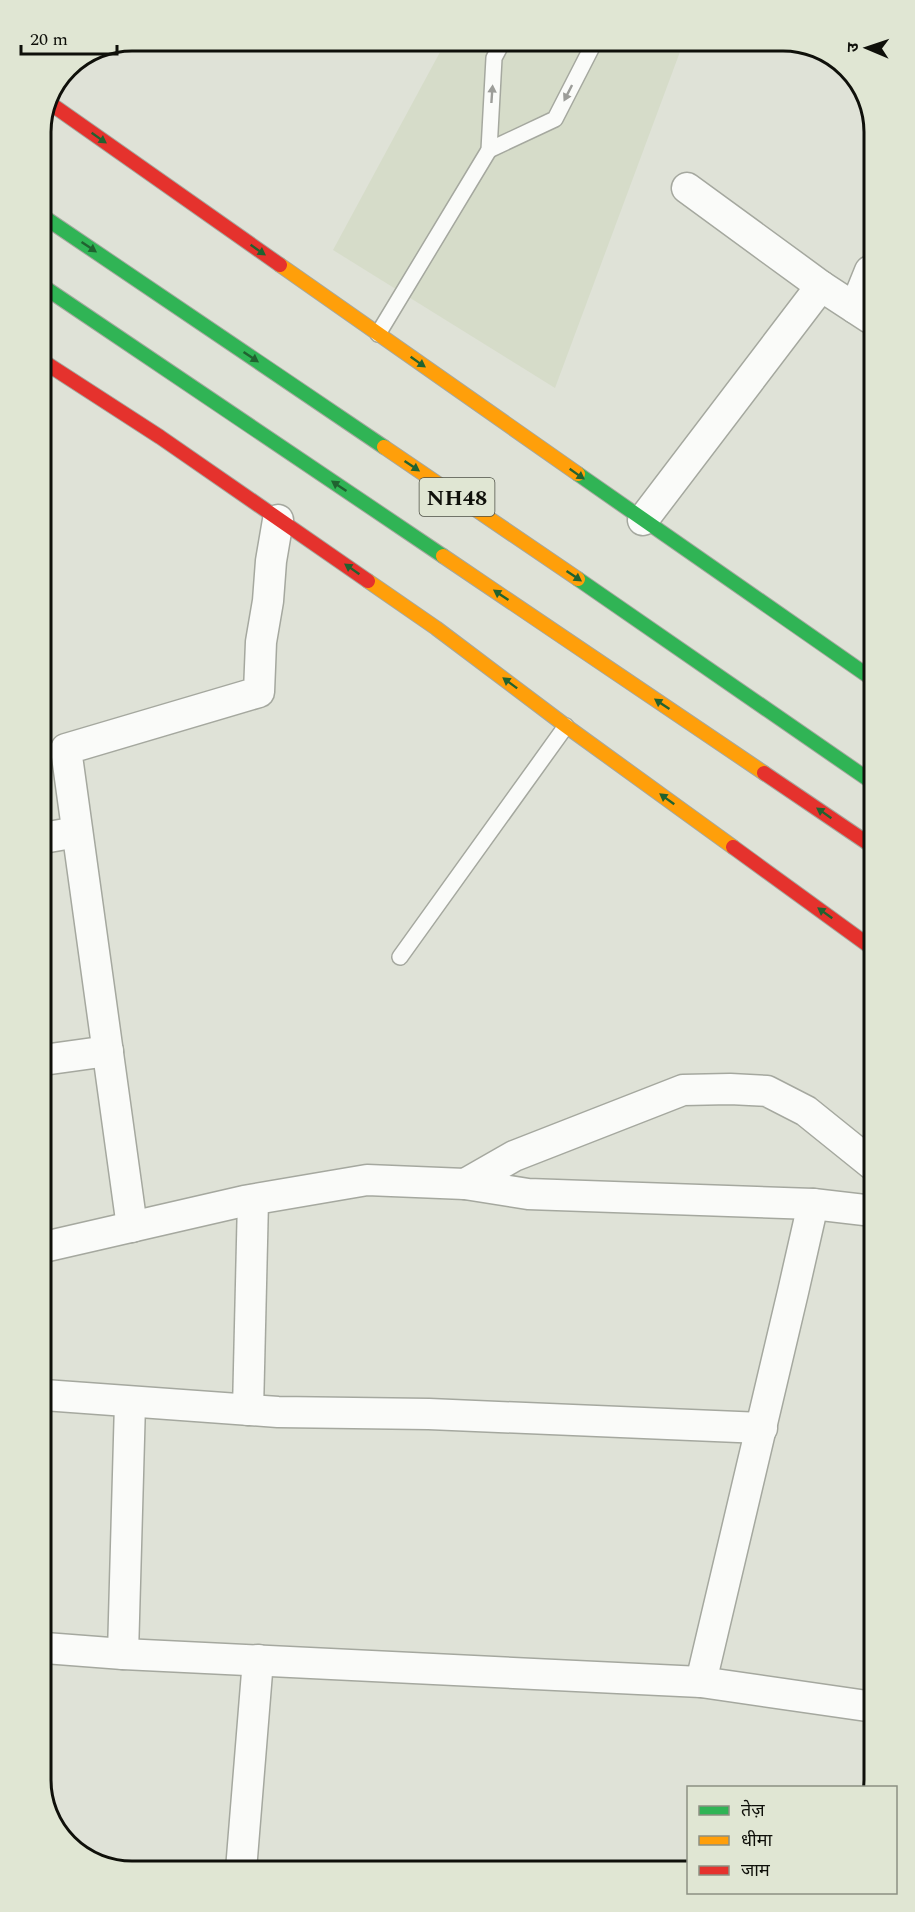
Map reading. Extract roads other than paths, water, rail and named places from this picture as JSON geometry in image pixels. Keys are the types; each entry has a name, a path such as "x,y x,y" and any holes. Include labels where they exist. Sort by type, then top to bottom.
{"main road":[{"path":"55,108 864,673"},
{"name":"NH48","path":"51,221 599,593 864,776"},
{"name":"NH48","path":"51,292 864,841"},
{"path":"51,366 160,437 436,628 566,726 864,942"}],"street":[{"path":"687,188 821,286 863,313"},
{"path":"643,520 821,286"},
{"path":"132,1227 66,749 260,692 261,642 278,520"},
{"path":"51,837 77,832"},
{"path":"51,1059 108,1051"},
{"path":"465,1184 514,1156 683,1090 767,1091 806,1111 864,1158"},
{"path":"51,1245 254,1200 367,1180 465,1184 528,1194 813,1204 864,1210"},
{"path":"248,1410 254,1200"},
{"path":"700,1682 762,1428 813,1204"},
{"path":"51,1396 248,1410 429,1414 762,1428"},
{"path":"123,1654 130,1403"},
{"path":"51,1648 123,1654 700,1682 864,1706"},
{"path":"242,1861 258,1660"}],"lane":[{"path":"378,334 489,150 494,58 498,51"},
{"path":"489,150 555,119 590,51"},
{"path":"400,957 566,726"}]}
